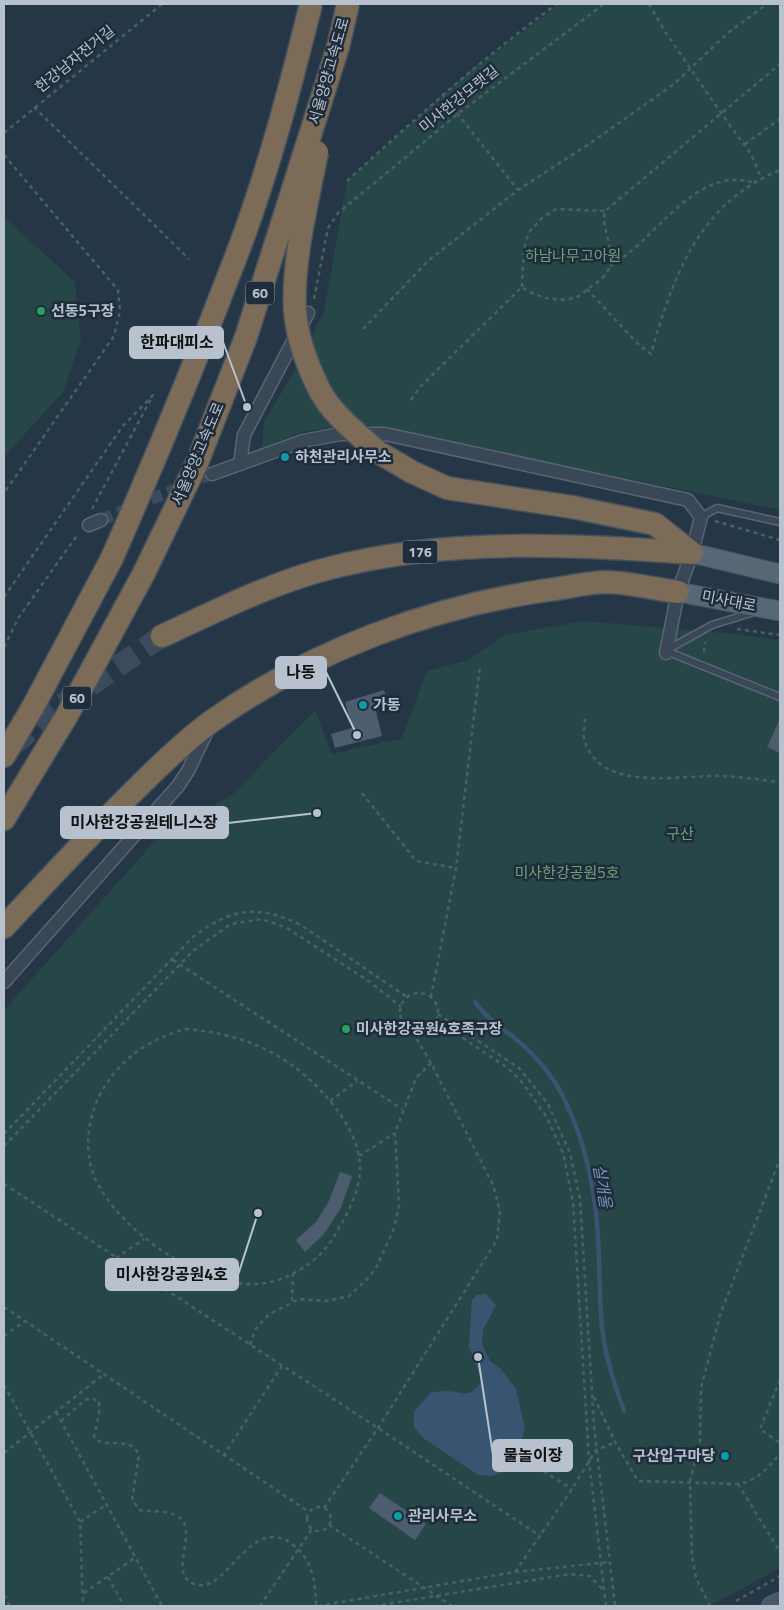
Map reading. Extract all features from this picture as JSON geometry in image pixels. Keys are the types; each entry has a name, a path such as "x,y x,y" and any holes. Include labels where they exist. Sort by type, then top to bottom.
{"highway":[{"name":"60","path":"4,756 34,705 112,558 160,449 238,252 288,97 311,4"},
{"name":"서울양양고속도로","path":"4,819 66,717 144,573 197,463 246,337 338,47 348,4"},
{"path":"338,47 302,227 295,311 302,346 321,391 346,423 378,452 412,472 447,488 572,507 655,524 692,553"},
{"name":"176","path":"162,636 242,598 330,568 414,552 505,544 569,545 692,553"},
{"path":"4,927 105,819 161,765 212,722 274,682 336,650 372,635 436,614 521,594 606,582 678,592"}],"main road":[{"name":"176","path":"692,553 780,574"},
{"name":"미사대로","path":"678,592 780,611"}],"street":[{"path":"240,464 244,435 308,313"},
{"path":"212,474 303,440 340,434 385,434 688,500 701,517 692,553 678,592 666,652"},
{"path":"4,982 178,786 188,772 212,722"},
{"path":"771,1606 780,1602"}],"lane":[{"path":"701,517 717,508 780,522"},
{"path":"666,652 720,622 747,614 780,611"},
{"path":"666,652 780,697"}],"path":[{"name":"한강남자전거길","path":"4,133 162,4"},
{"path":"347,181 442,94 514,35 557,4"},
{"name":"미사한강모랫길","path":"308,313 316,294 328,228 334,217 459,113 604,4"},
{"path":"649,4 690,68 751,154 762,180"},
{"path":"363,329 428,261 518,190 589,144 674,84 729,32 767,4"},
{"path":"610,266 611,245 603,220 605,211 780,64"},
{"path":"442,94 459,113 518,190"},
{"path":"34,107 189,259"},
{"path":"744,144 780,119"},
{"path":"4,154 118,290 120,311 114,336 4,492"},
{"path":"587,289 637,343 651,354 663,309 678,271 695,240 714,215 735,196 780,170"},
{"path":"522,287 530,294 561,300 579,296 599,282 610,266 622,260 660,223 698,193 721,181 742,178 756,183"},
{"path":"411,400 420,386 522,287 524,248 529,232 542,218 556,209 605,211"},
{"path":"4,597 122,427 154,394 91,524 19,617 4,648"},
{"path":"701,517 780,540"},
{"path":"734,629 780,635"},
{"path":"704,652 703,645 707,637"},
{"path":"431,997 456,868 480,666"},
{"path":"585,719 584,740 592,757 603,768 649,779 723,776 780,782"},
{"path":"362,793 416,861 456,868"},
{"path":"4,1134 194,937 227,915 248,911 267,912 301,925 408,997"},
{"path":"4,1146 194,950 220,930 232,924 262,919 287,928 370,982 401,1007"},
{"path":"173,960 402,1109"},
{"path":"324,1508 490,1255 497,1240 500,1226 500,1211 493,1185 431,1063 410,1028 402,1019 401,1007 408,997 419,993 431,997 435,1002 438,1014 436,1020 427,1029 410,1028"},
{"path":"438,1014 519,1068 548,1104 570,1153 580,1199 596,1450 615,1606"},
{"path":"436,1020 509,1069 521,1081 546,1116 563,1153 573,1202 589,1460 606,1606"},
{"path":"185,1029 226,1035 253,1044 279,1056 319,1086 350,1129 359,1156 360,1175 356,1189 339,1228 328,1246 312,1261 293,1274 271,1282 254,1284 214,1277 187,1265 144,1239 129,1224 94,1177 88,1149 92,1116 97,1098 110,1079 135,1052 153,1040 185,1029"},
{"path":"250,1345 260,1322 292,1302 299,1299 327,1301 343,1298 358,1289 376,1268 393,1231 399,1206 395,1132 402,1109 416,1078 431,1063"},
{"path":"330,1101 357,1081"},
{"path":"359,1156 395,1132"},
{"path":"710,1606 696,1578 694,1568 690,1481 700,1441 701,1388 720,1315 780,1158"},
{"path":"4,1184 540,1536"},
{"path":"116,1258 144,1239"},
{"path":"292,1302 293,1274"},
{"path":"4,1307 222,1456 309,1512"},
{"path":"4,1336 25,1321"},
{"path":"222,1456 282,1366"},
{"path":"4,1452 104,1374"},
{"path":"780,1380 760,1429 780,1443"},
{"path":"4,1385 5,1390 80,1522 83,1606"},
{"path":"593,1394 615,1442 638,1481 690,1481 738,1484 751,1482 763,1473 780,1454"},
{"path":"62,1422 85,1400 91,1398 99,1401 99,1414 94,1437 98,1442 125,1443 137,1450 139,1455 132,1500 140,1510 169,1513 182,1519 187,1530 182,1566 183,1572 192,1582 199,1585 211,1582 252,1545 274,1537 281,1537 298,1549 313,1574 317,1606 515,1572 610,1562"},
{"path":"56,1412 162,1606"},
{"path":"515,1572 572,1489 596,1450 615,1442"},
{"path":"530,1463 572,1489"},
{"path":"738,1484 780,1552"},
{"path":"80,1522 107,1504"},
{"path":"312,1529 307,1519 309,1512 316,1508 324,1508"},
{"path":"312,1529 323,1530 329,1525 331,1517 324,1508"},
{"path":"329,1525 452,1606"},
{"path":"260,1606 312,1529"},
{"path":"83,1594 136,1557"},
{"path":"374,1606 577,1574 590,1576 604,1593"},
{"path":"736,1601 780,1576"},
{"path":"108,1577 124,1606"},
{"path":"4,1595 5,1602 10,1606"}],"green space":[{"name":"하남나무고아원","path":"560,4 780,4 780,510 357,423 302,432 262,448 264,422 292,375 324,311 347,181 471,70"},
{"name":"선동5구장","path":"4,217 75,282 81,340 63,392 4,457"},
{"path":"584,621 746,635 780,641 780,1568 710,1606 4,1606 4,1010 154,842 233,794 315,710 332,754 402,738 427,671 468,660 504,635"}],"water":[{"path":"486,1294 496,1305 483,1330 482,1344 490,1361 500,1368 516,1389 525,1429 519,1448 501,1473 491,1476 478,1475 423,1438 414,1427 414,1412 430,1393 446,1391 466,1394 473,1391 482,1381 469,1346 472,1300 477,1295"}],"building":[{"path":"384,690 388,703 375,707 382,736 335,748 331,734 352,728 345,702"},
{"path":"780,719 780,753 767,747"},
{"path":"340,1172 352,1176 341,1208 324,1234 305,1252 296,1240 316,1222 329,1201"},
{"name":"관리사무소","path":"380,1493 426,1524 415,1540 369,1508"}],"waterway":[{"name":"실개울","path":"475,1002 486,1015 536,1058 559,1089 572,1116 590,1175 595,1205 603,1338 610,1370 624,1411"}],"tunnel":[{"path":"101,520 212,474"},
{"path":"12,746 47,715 162,636"}],"place":[{"name":"선동5구장","path":"41,311"},
{"name":"한파대피소","path":"247,407"},
{"name":"하천관리사무소","path":"285,457"},
{"name":"가동","path":"363,705"},
{"name":"나동","path":"357,735"},
{"name":"미사한강공원테니스장","path":"317,813"},
{"name":"미사한강공원4호족구장","path":"346,1029"},
{"name":"미사한강공원4호","path":"258,1213"},
{"name":"물놀이장","path":"478,1357"},
{"name":"구산입구마당","path":"725,1456"},
{"name":"관리사무소","path":"398,1516"}],"park label":[{"name":"구산","path":"680,834"},
{"name":"미사한강공원5호","path":"567,873"}]}
